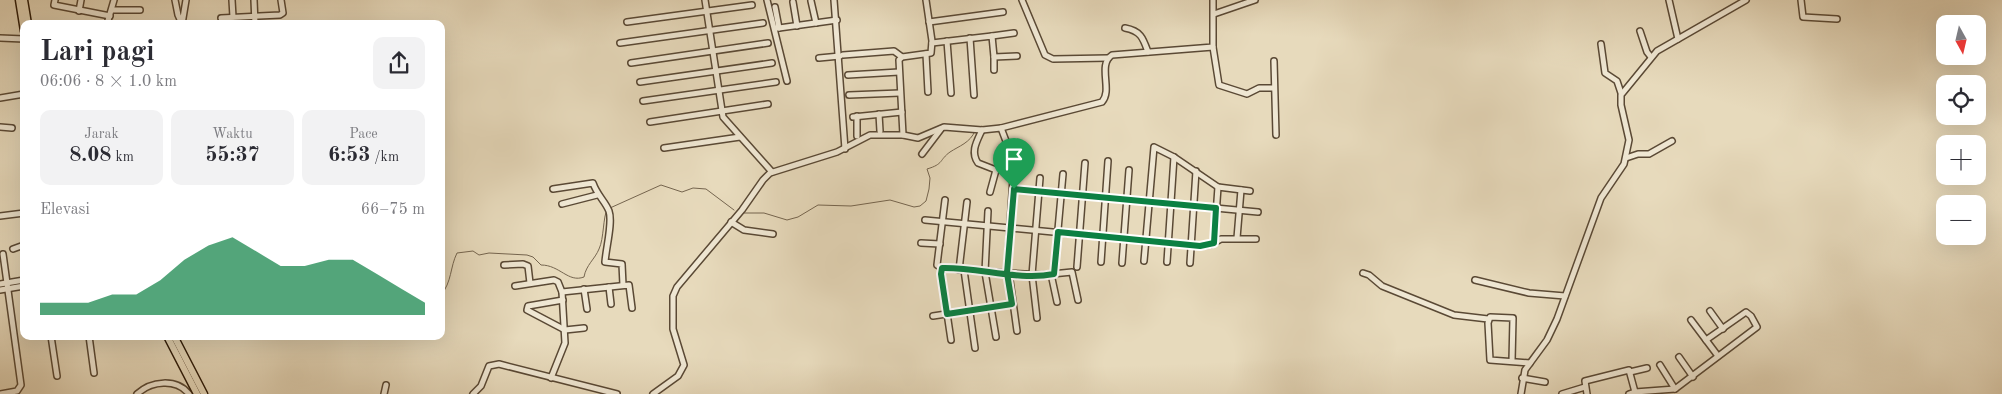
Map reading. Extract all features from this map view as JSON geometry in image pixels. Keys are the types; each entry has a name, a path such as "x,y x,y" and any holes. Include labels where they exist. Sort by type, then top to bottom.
{"main road":[{"path":"19,0 22,20"},
{"path":"24,0 27,20"},
{"path":"169,340 197,394"},
{"path":"176,340 204,394"}],"street":[{"path":"55,0 54,6 79,12 110,16"},
{"path":"79,12 81,0"},
{"path":"108,20 114,0"},
{"path":"176,0 181,20"},
{"path":"183,20 186,0"},
{"path":"232,0 233,17"},
{"path":"254,0 255,17"},
{"path":"220,18 282,14 282,0"},
{"path":"706,0 723,117 772,172"},
{"path":"767,0 776,29 786,81"},
{"path":"834,0 841,56 845,148"},
{"path":"819,58 894,51 902,57 930,53 932,43 926,0"},
{"path":"1022,0 1045,55 1053,59 1108,58 1112,55 1214,47"},
{"path":"1212,0 1214,47 1219,84 1225,88 1247,94 1261,87 1274,88"},
{"path":"1214,14 1255,0"},
{"path":"1669,0 1678,39"},
{"path":"1521,394 1522,378 1530,363 1547,340 1601,198 1619,173 1626,158 1629,131 1620,105 1621,95 1657,51 1746,0"},
{"path":"1801,0 1803,17 1837,19"},
{"path":"811,1 816,23"},
{"path":"793,2 797,26"},
{"path":"627,22 752,5"},
{"path":"775,7 776,29"},
{"path":"112,10 140,10"},
{"path":"929,22 1003,12"},
{"path":"776,29 837,20"},
{"path":"620,43 763,24"},
{"path":"1125,28 1134,30 1142,36 1148,52"},
{"path":"1640,31 1647,52 1652,57"},
{"path":"932,43 1014,33"},
{"path":"992,36 994,70"},
{"path":"0,38 20,39"},
{"path":"970,38 974,95"},
{"path":"947,41 950,93"},
{"path":"631,63 768,43"},
{"path":"1601,44 1605,73 1617,81 1621,92"},
{"path":"926,54 928,92"},
{"path":"994,57 1017,56"},
{"path":"902,57 899,60 899,72 903,135"},
{"path":"653,394 678,376 684,365 673,329 673,296 688,271 755,194 763,180 772,172 845,148 870,135 903,135 918,138 942,128 982,130 1001,128 1102,102 1106,96 1108,58"},
{"path":"1274,61 1276,135"},
{"path":"640,82 772,63"},
{"path":"848,75 899,72"},
{"path":"643,101 776,82"},
{"path":"849,95 900,93"},
{"path":"0,98 20,95"},
{"path":"650,122 768,104"},
{"path":"857,136 855,116 902,112"},
{"path":"879,114 880,131"},
{"path":"0,127 12,128"},
{"path":"922,154 942,128"},
{"path":"1001,128 1014,162 1008,273 1017,332"},
{"path":"982,130 974,148 974,156 978,163 996,170 990,192"},
{"path":"664,148 740,137"},
{"path":"1626,158 1638,154 1649,154 1672,141"},
{"path":"1144,261 1153,148 1156,147 1174,157 1218,187 1250,191"},
{"path":"1167,262 1174,157"},
{"path":"1101,262 1108,161"},
{"path":"1077,267 1085,163"},
{"path":"1122,263 1129,170"},
{"path":"1190,263 1196,171"},
{"path":"1057,302 1053,274 1062,174"},
{"path":"1037,318 1032,275 1040,178"},
{"path":"553,189 593,183 597,195 608,209 612,222 607,236 605,262 622,264 623,285"},
{"path":"1214,243 1218,187"},
{"path":"1014,189 1258,212"},
{"path":"1237,238 1241,190"},
{"path":"562,204 597,195"},
{"path":"945,200 944,222 937,265 942,268 1032,275 1074,273 1078,300"},
{"path":"967,202 961,270 975,348"},
{"path":"988,211 985,272 996,337"},
{"path":"0,216 20,214"},
{"path":"925,220 1169,242 1192,246 1207,246 1221,239 1256,239"},
{"path":"731,222 744,230 772,234"},
{"path":"921,243 940,244"},
{"path":"14,249 20,247"},
{"path":"0,394 18,391 21,385 3,254"},
{"path":"504,265 523,264 528,266 530,284"},
{"path":"942,268 941,274 951,340"},
{"path":"1363,273 1369,274 1382,286 1454,315 1488,320 1493,316 1513,318 1512,361"},
{"path":"515,286 556,280 562,292 565,343 551,378"},
{"path":"1475,280 1529,293 1565,296"},
{"path":"0,290 20,281"},
{"path":"0,284 20,286"},
{"path":"562,292 629,284 632,308"},
{"path":"609,287 612,304"},
{"path":"584,289 587,310"},
{"path":"563,300 527,308 532,313 565,330 584,328"},
{"path":"933,316 1012,304"},
{"path":"1710,311 1723,329"},
{"path":"1629,394 1675,389 1757,326 1747,312 1706,340"},
{"path":"1488,320 1490,360 1530,363"},
{"path":"1691,320 1718,356"},
{"path":"52,340 56,376"},
{"path":"90,340 94,374"},
{"path":"1679,358 1693,377"},
{"path":"473,394 481,386 489,366 493,364 617,394"},
{"path":"1660,366 1675,389"},
{"path":"1588,394 1585,388 1585,381 1629,370 1630,372 1648,368"},
{"path":"1630,372 1636,392"},
{"path":"1522,378 1544,382"},
{"path":"137,394 143,389 169,383 177,385 189,394"},
{"path":"384,394 386,384"},
{"path":"1562,394 1585,388"}],"waterway":[{"path":"742,213 764,213 787,220 798,217 818,205 851,206 890,200 914,207 920,206 926,201 929,189 930,178 927,169 939,164 950,152 967,141 975,131"},
{"path":"610,208 661,185 682,192 693,188 706,189 734,210"},
{"path":"445,290 457,253 473,251 479,255 489,253 527,255 533,257 541,265 553,268 573,278 584,277 601,245 607,210"}],"route":[{"path":"1014,189 1007,273 1009,273 1012,304 947,314 941,274 942,268 985,272 1007,273 1032,275 1054,274 1058,232 1169,242 1192,246 1207,246 1214,243 1216,208 1014,189"}]}
